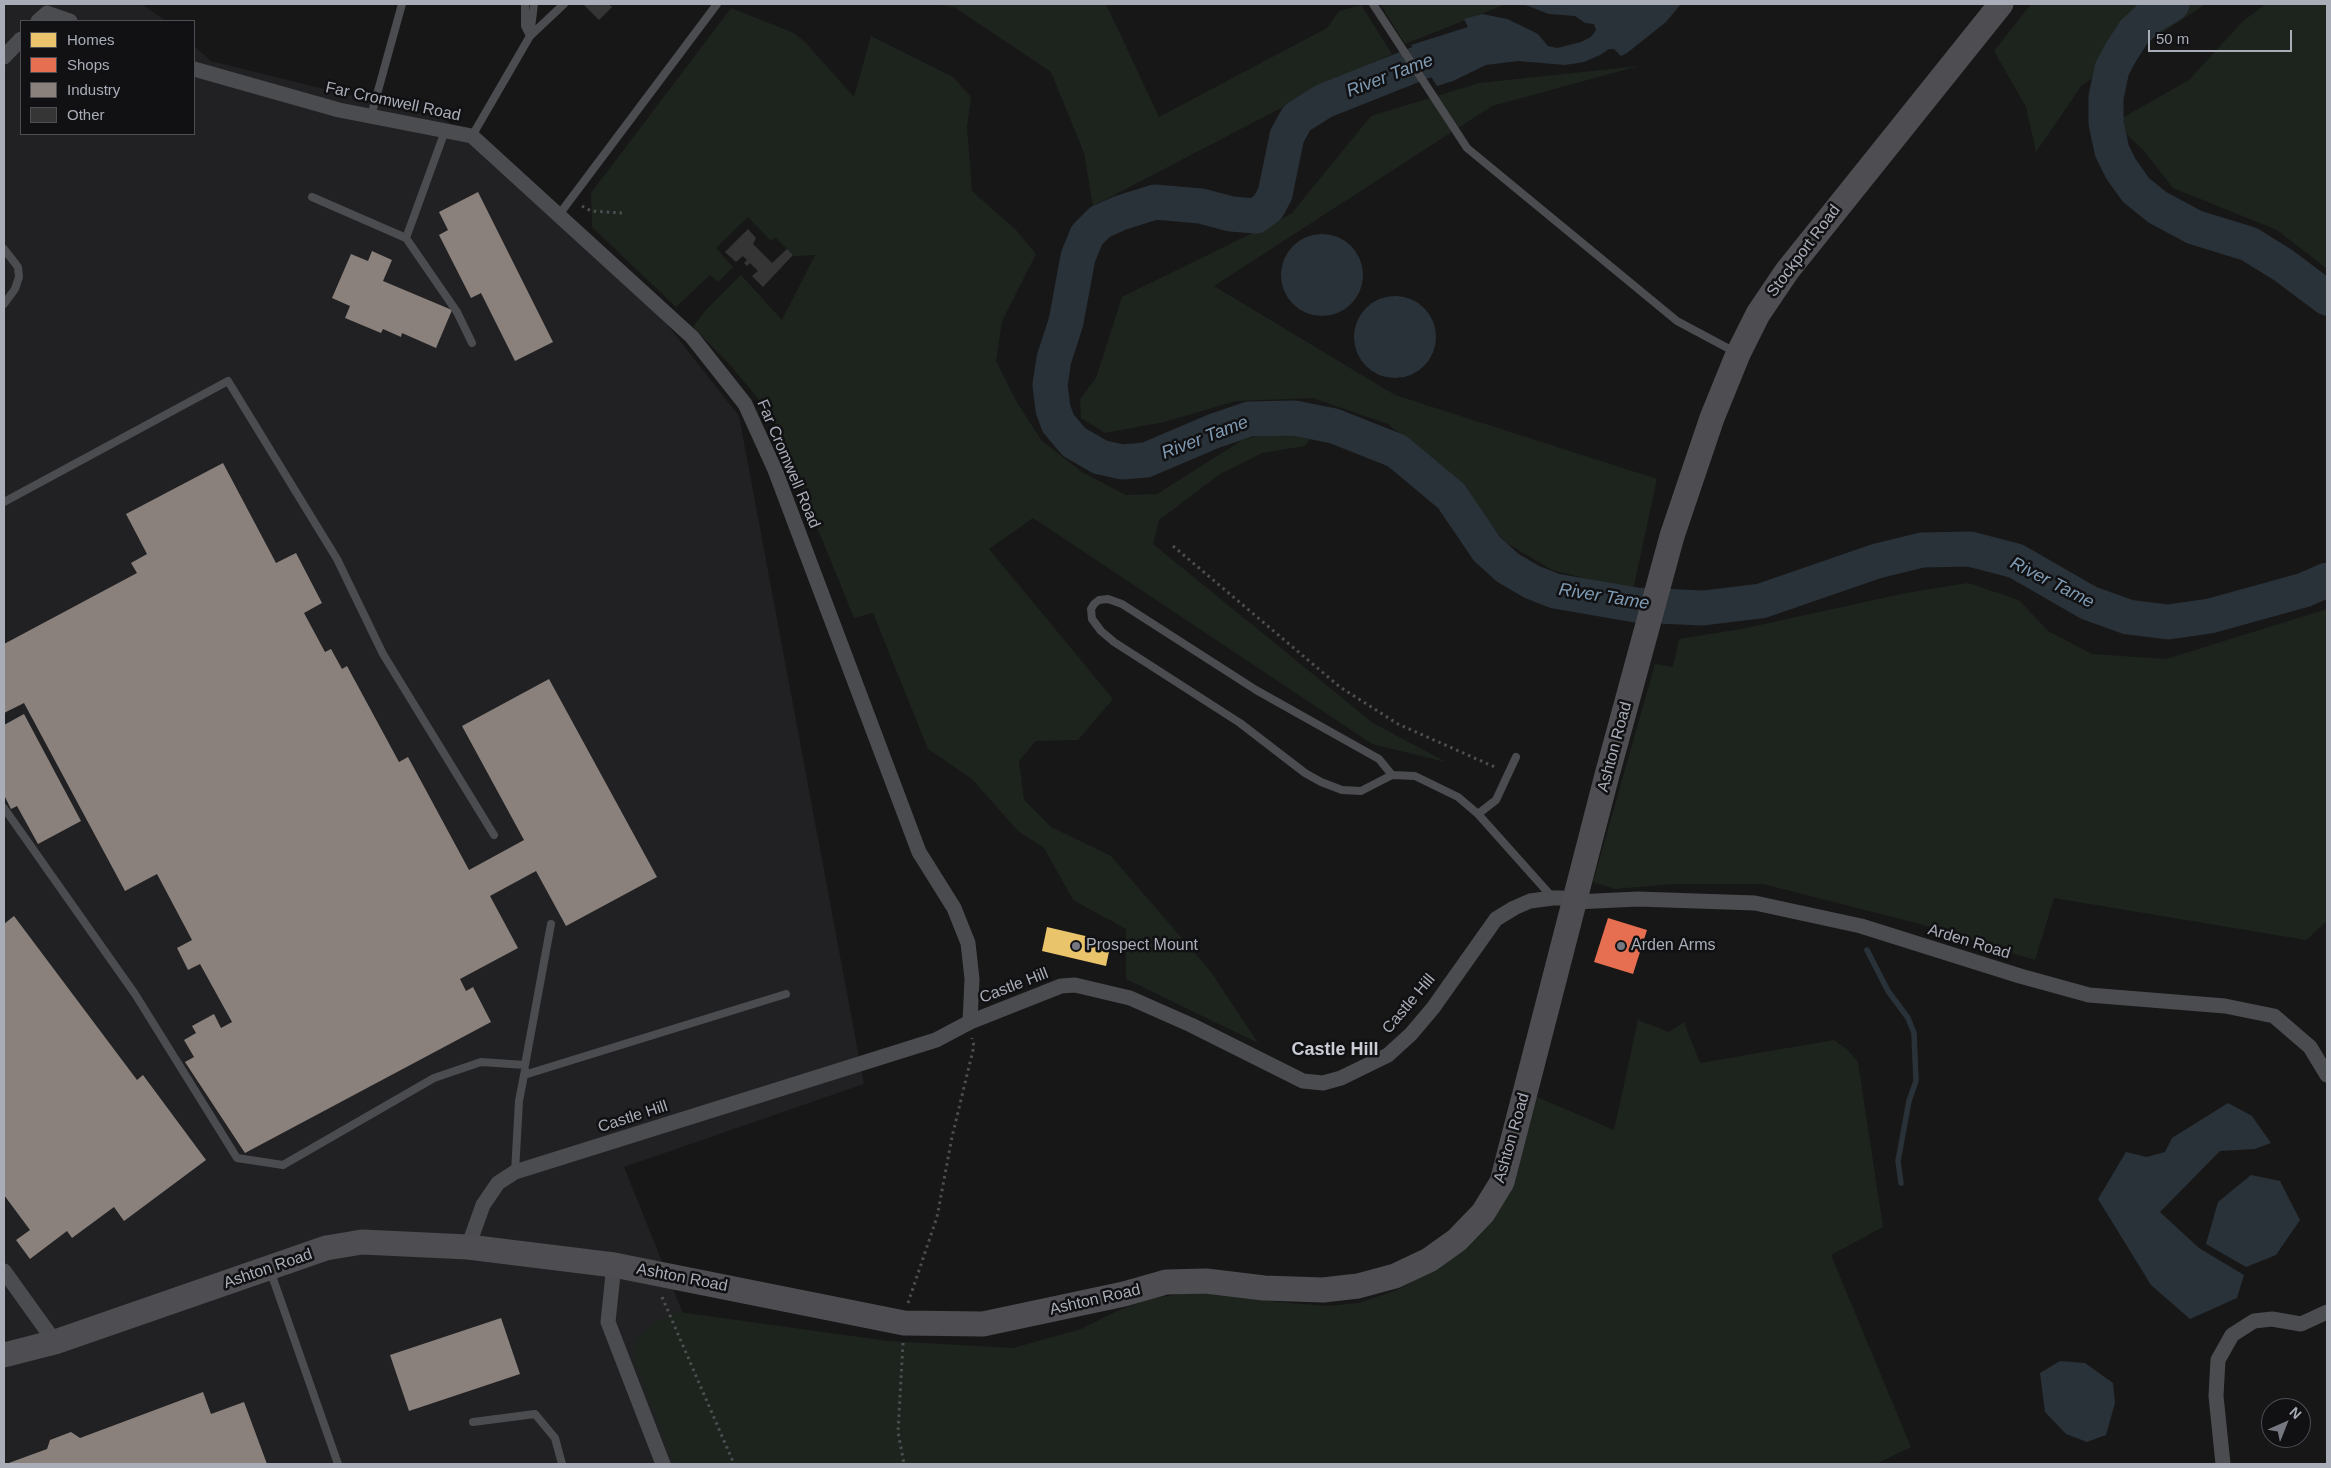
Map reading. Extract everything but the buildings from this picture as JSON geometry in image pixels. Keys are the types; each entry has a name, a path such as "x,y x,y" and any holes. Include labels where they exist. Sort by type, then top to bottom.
{"highway":[{"name":"Stockport Road","path":"1672,536 1712,418 1738,354 1758,314 1787,271 2001,4"},
{"name":"Ashton Road","path":"4,1355 55,1342 326,1248 362,1242 468,1247 614,1265 904,1322 982,1324 1124,1294 1166,1282 1206,1281 1264,1288 1323,1290 1358,1286 1395,1276 1429,1260 1457,1240 1482,1213 1502,1182 1564,900 1644,642 1672,536"}],"street":[{"path":"39,20 47,12 67,20"},
{"path":"4,57 20,40"},
{"name":"Far Cromwell Road","path":"195,69 339,110 472,136 692,337 745,404 775,470 918,852 954,908 968,943 972,979 970,1022"},
{"name":"Castle Hill","path":"468,1247 483,1205 498,1182 515,1172 936,1040 970,1022 1046,991 1075,985 1130,998 1191,1025 1302,1080 1324,1083 1341,1078 1381,1059 1411,1034 1433,1008 1496,920 1514,908 1530,901 1564,900"},
{"name":"Arden Road","path":"1564,900 1755,903 1861,926 2020,976 2089,995 2225,1006 2274,1016 2310,1047 2327,1075"},
{"path":"614,1265 608,1322 664,1464"},
{"path":"4,1271 55,1342"},
{"path":"2223,1464 2216,1396 2218,1360 2232,1335 2254,1321 2272,1318 2301,1324 2327,1312"}],"lane":[{"path":"371,116 402,4"},
{"path":"524,4 525,26 530,36"},
{"path":"530,36 534,4"},
{"path":"472,136 530,36 564,4"},
{"path":"558,216 718,4"},
{"path":"1372,4 1461,136 1467,148 1677,321 1738,354"},
{"path":"406,238 445,131"},
{"path":"312,198 406,238 456,312 472,343"},
{"path":"4,249 18,267 19,277 4,304"},
{"path":"4,502 228,381 337,559 383,654 494,835"},
{"path":"1392,775 1379,760 1256,690 1122,604 1108,599 1099,600 1091,609 1092,619 1101,631 1114,642 1246,727 1313,778 1342,790 1361,791 1392,775 1415,776 1458,797 1478,814 1564,900"},
{"path":"1478,814 1496,800 1516,757"},
{"path":"4,808 135,994 236,1158 283,1165 434,1078 481,1062 525,1065"},
{"path":"515,1172 519,1100 551,924"},
{"path":"524,1075 786,994"},
{"path":"269,1268 338,1464"},
{"path":"473,1422 535,1414 554,1438 562,1464"}],"path":[{"path":"571,199 591,211 622,213"},
{"path":"1173,546 1340,687 1398,724 1509,773"},
{"path":"904,1464 898,1432 904,1322 909,1298 937,1216 952,1137 974,1046 970,1022"},
{"path":"651,1272 734,1464"}],"shaded area":[{"path":"4,4 141,4 165,20 20,20 20,135 195,135 195,47 211,61 445,119 665,322 739,416 864,1084 624,1167 684,1316 688,1464 4,1464"},
{"path":"934,4 1106,4 1159,117 1327,28 1339,11 1361,5 1392,54 1283,107 1093,206 1084,153 1051,72 954,7"},
{"path":"1380,4 1439,5 1506,4 1405,44"},
{"path":"1523,4 1681,4 1666,22 1621,56 1614,49 1609,49 1584,62 1565,65 1518,61 1486,65 1453,81 1437,86 1411,45 1468,27 1464,19 1482,14 1507,19 1538,34 1548,46 1557,48 1581,42 1591,37 1596,30 1594,24 1585,23 1575,16 1549,14"},
{"path":"2031,4 2206,4 2082,85 2036,152 2026,107 1994,51"},
{"path":"2266,4 2327,4 2327,269 2277,230 2173,188 2144,151 2118,126 2122,118 2189,80 2243,21"},
{"path":"731,8 794,33 805,42 854,97 871,36 953,77 971,97 967,127 972,191 1016,230 1036,254 1002,321 996,361 1016,401 1042,441 1082,472 1126,495 1157,494 1244,439 1289,431 1313,435 1305,446 1262,453 1220,474 1159,520 1153,544 1373,723 1446,762 1372,744 1033,518 989,549 1113,699 1078,740 1036,741 1019,761 1024,800 1051,827 1111,856 1211,972 1258,1043 1126,979 1126,929 1073,900 1044,848 1018,831 972,779 928,749 873,613 854,618 771,414 731,366 693,327 706,310 741,275 782,320 815,255 794,256 775,237 771,241 748,217 716,248 733,267 718,282 710,275 676,307 592,227 591,193"},
{"path":"1639,66 1492,106 1214,286 1395,395 1657,479 1633,590 1552,570 1505,542 1454,479 1388,424 1313,398 1236,401 1164,422 1105,433 1081,418 1080,399 1096,378 1122,297 1291,214 1371,116 1479,83"},
{"path":"1322,234 1338,237 1351,246 1360,259 1363,275 1360,291 1351,304 1338,313 1322,316 1306,313 1293,304 1284,291 1281,275 1284,259 1293,246 1306,237"},
{"path":"1387,296 1403,296 1418,303 1429,314 1436,329 1433,353 1424,366 1403,378 1387,378 1372,371 1361,360 1354,345 1354,329 1361,314 1372,303"},
{"path":"1968,583 2019,600 2048,631 2092,654 2166,659 2327,609 2327,921 2306,940 2054,898 2035,960 1920,924 1763,884 1673,884 1615,889 1593,882 1655,664 1673,667 1679,639 1741,629 1906,593"},
{"path":"1638,1020 1669,1032 1684,1022 1700,1063 1834,1040 1847,1049 1858,1062 1883,1227 1831,1255 1911,1447 1876,1464 674,1464 633,1358 636,1338 661,1319 679,1312 888,1341 1013,1348 1081,1329 1119,1310 1150,1299 1185,1293 1216,1293 1277,1302 1326,1306 1358,1303 1397,1290 1438,1268 1464,1246 1535,1096 1614,1130"},
{"path":"2228,1103 2252,1116 2271,1143 2255,1149 2220,1151 2160,1212 2199,1248 2244,1275 2237,1298 2190,1319 2151,1285 2098,1199 2126,1152 2147,1157 2165,1152 2172,1138"},
{"path":"2251,1175 2280,1181 2300,1220 2276,1255 2246,1267 2206,1244 2218,1202"},
{"path":"2060,1361 2085,1363 2113,1383 2115,1403 2106,1435 2087,1442 2066,1434 2045,1412 2040,1373"}],"waterway":[{"name":"River Tame","path":"2172,4 2149,18 2134,32 2112,69 2106,97 2106,123 2112,151 2121,169 2136,190 2157,207 2194,227 2249,244 2283,265 2327,298"},
{"name":"River Tame","path":"1466,47 1422,62 1324,101 1297,118 1287,136 1275,194 1268,207 1256,216 1231,214 1201,206 1155,202 1120,213 1100,222 1087,235 1078,257 1066,322 1054,359 1050,385 1053,409 1058,423 1074,442 1100,457 1122,462 1146,460 1214,431 1249,419 1294,418 1334,426 1397,451 1451,496 1487,549 1508,568 1532,582 1555,591 1636,605 1703,608 1761,601 1877,561 1922,550 1970,549 2016,561 2089,603 2128,617 2168,622 2210,616 2304,590 2327,580"},
{"path":"1867,950 1888,991 1908,1018 1914,1033 1916,1081 1909,1101 1898,1161 1901,1183"}],"place":[{"name":"Prospect Mount","path":"1076,946"},
{"name":"Arden Arms","path":"1621,946"}],"district":[{"name":"Castle Hill","path":"1335,1050"}]}
